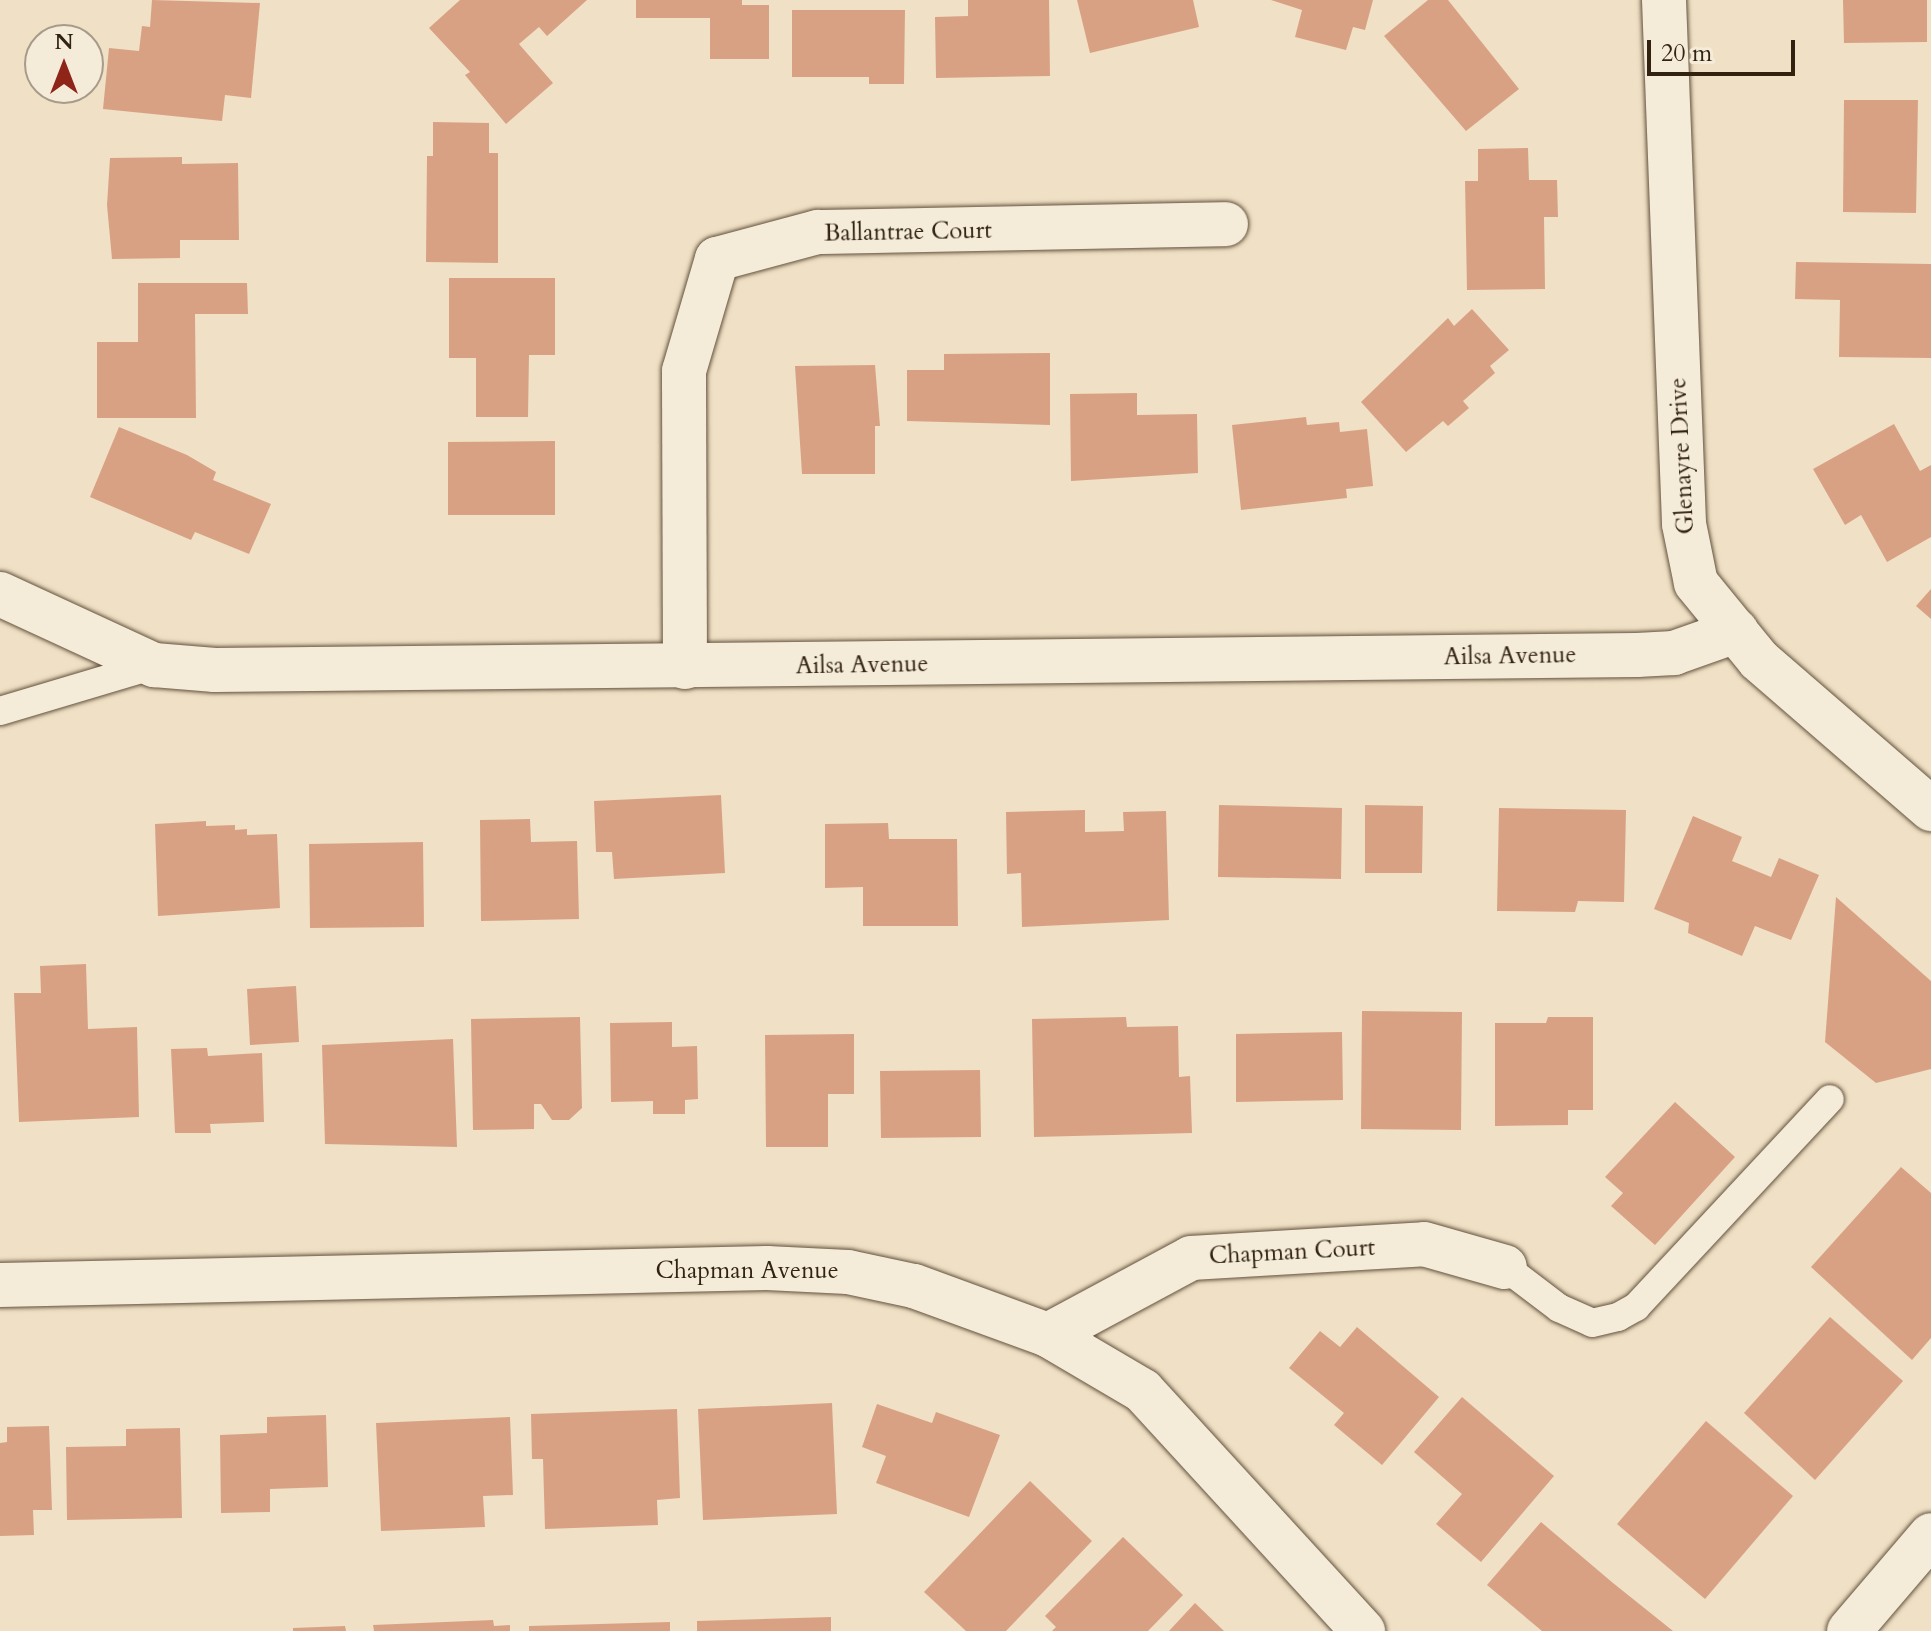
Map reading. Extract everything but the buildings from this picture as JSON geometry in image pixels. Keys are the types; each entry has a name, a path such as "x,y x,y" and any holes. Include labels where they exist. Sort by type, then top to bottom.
{"street":[{"name":"Glenayre Drive","path":"1664,0 1687,552 1696,583 1759,660 1931,809"},
{"name":"Ballantrae Court","path":"685,667 684,371 717,259 818,232 1226,224"},
{"name":"Ailsa Avenue","path":"0,594 154,665 215,670 1637,655 1674,653 1736,631"},
{"name":"Chapman Court","path":"1048,1335 1191,1258 1424,1244 1505,1267"},
{"name":"Chapman Avenue","path":"0,1285 767,1268 848,1272 914,1286 1048,1335 1143,1391 1363,1631"},
{"path":"1849,1631 1931,1535"}],"lane":[{"path":"0,711 154,665"},
{"path":"1505,1267 1559,1308 1592,1323 1618,1317 1636,1307 1830,1099"}]}
